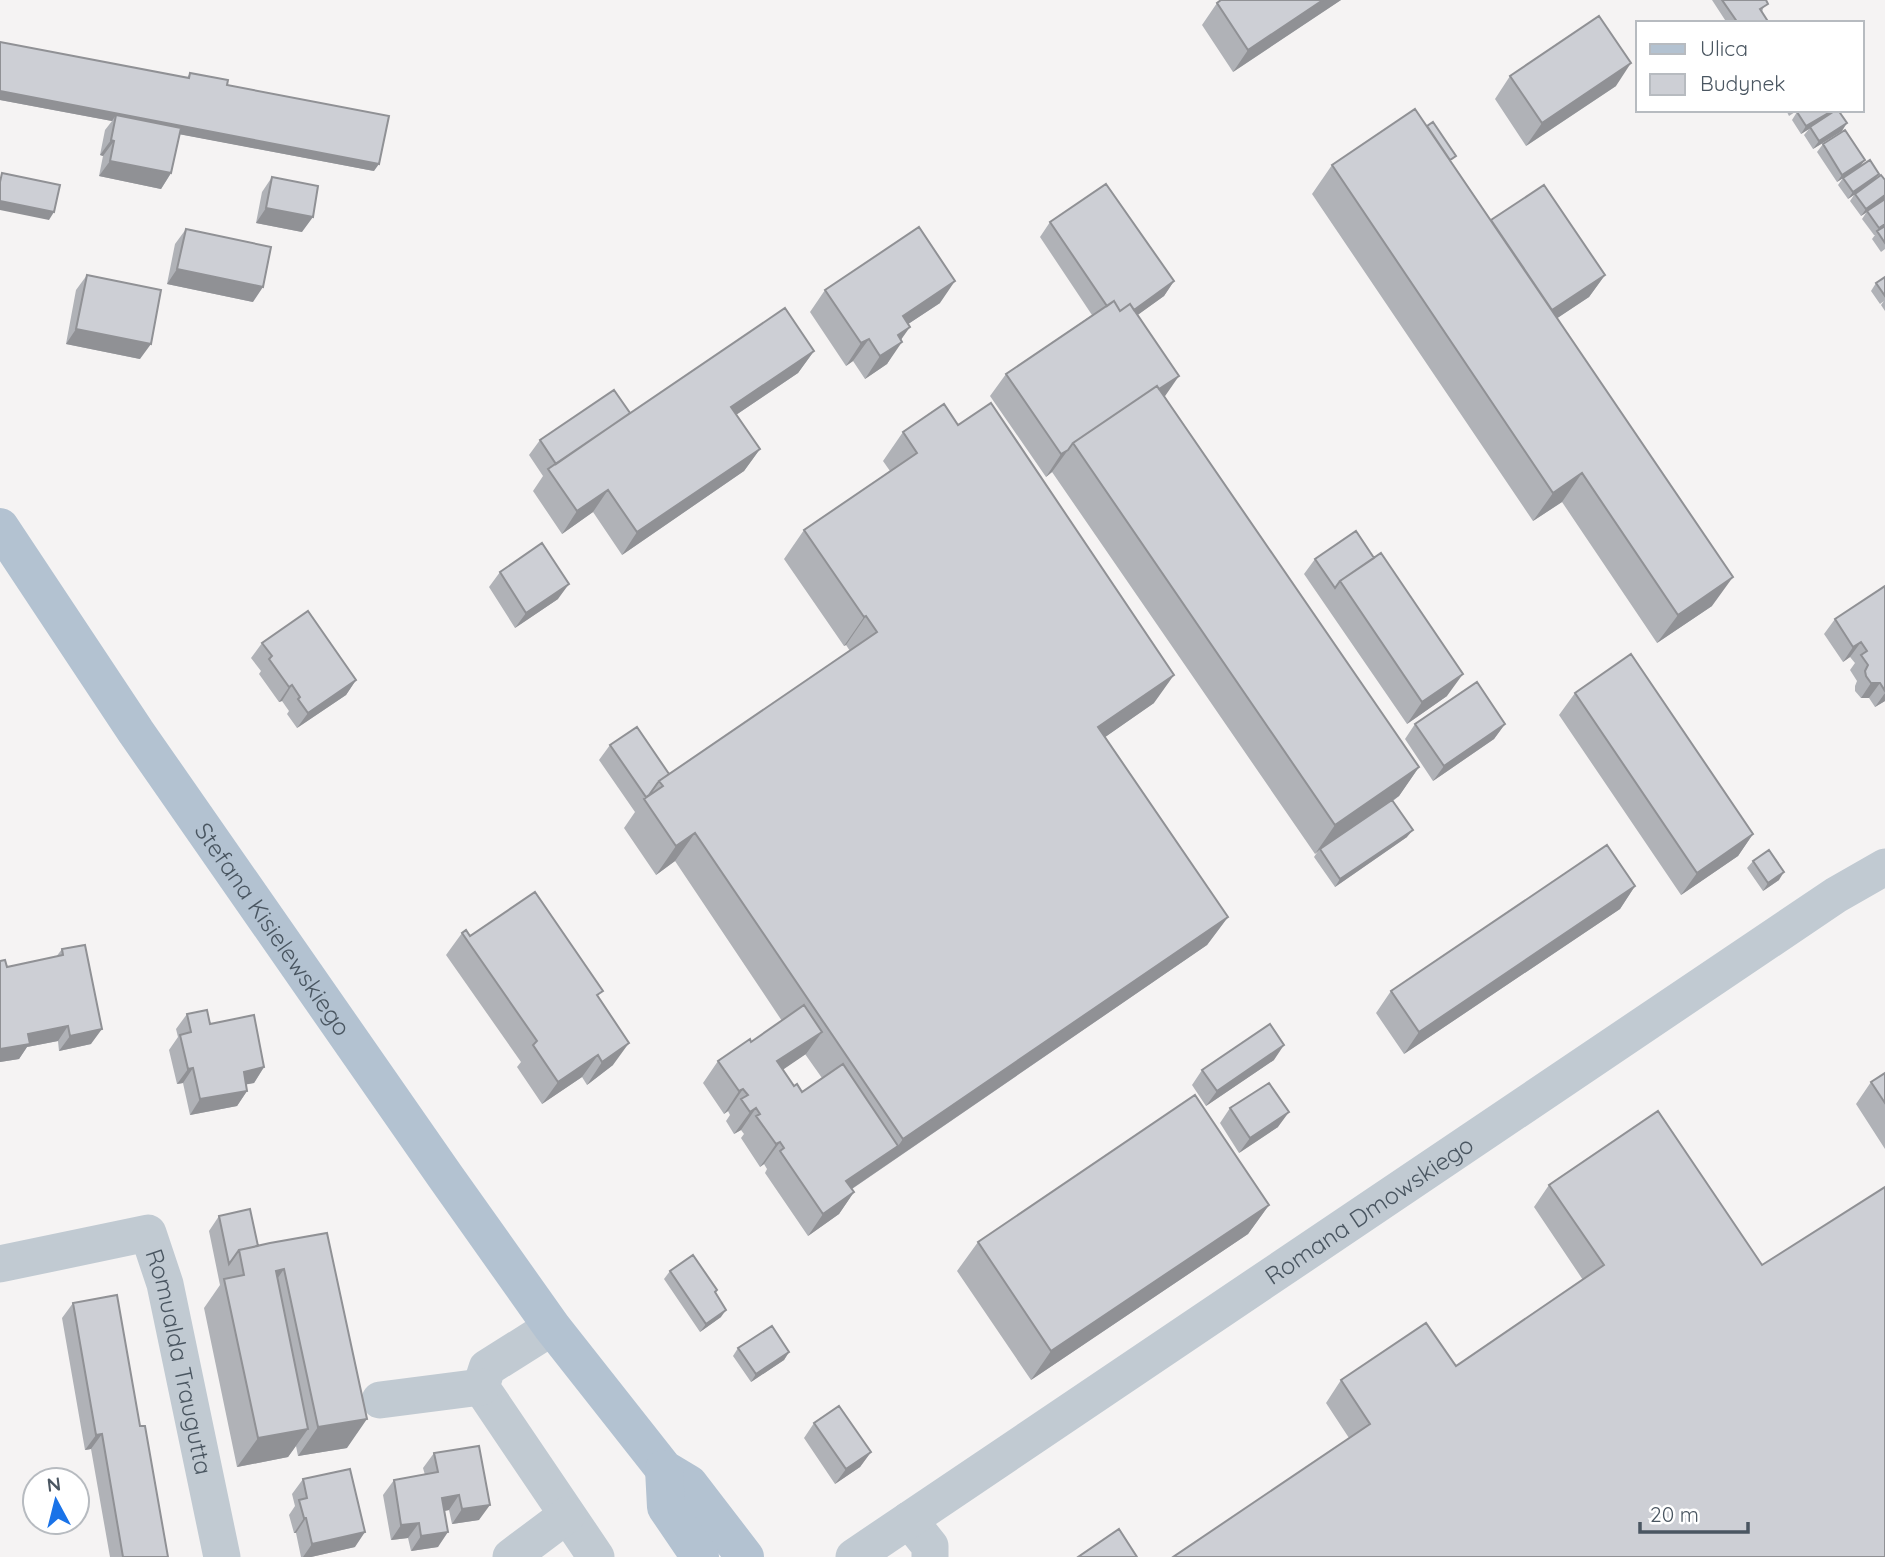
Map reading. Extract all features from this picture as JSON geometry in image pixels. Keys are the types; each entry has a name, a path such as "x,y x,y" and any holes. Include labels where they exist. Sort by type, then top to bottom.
{"main road":[{"name":"Stefana Kisielewskiego","path":"0,527 136,732 551,1327 664,1469 689,1485 745,1557"},
{"path":"664,1469 666,1507 700,1557"}],"street":[{"name":"Romana Dmowskiego","path":"854,1557 1792,924 1885,867"},
{"name":"Romualda Traugutta","path":"0,1264 148,1233 165,1284 222,1557"},
{"path":"481,1387 487,1368 551,1327"},
{"path":"380,1400 481,1387"},
{"path":"481,1387 596,1557"},
{"path":"511,1557 567,1514"},
{"path":"909,1520 930,1546 930,1557"}],"building":[{"path":"1221,0 1323,0 1248,50 1217,3"},
{"path":"1722,0 1766,0 1768,4 1760,9 1768,21 1737,21"},
{"path":"1599,16 1631,63 1542,123 1510,76"},
{"path":"0,42 189,78 190,73 228,80 227,85 389,116 379,164 0,91"},
{"path":"1415,109 1733,577 1678,615 1582,473 1553,493 1332,165"},
{"path":"1797,112 1830,112 1806,126"},
{"path":"1833,112 1839,112 1847,123 1819,141 1810,127"},
{"path":"116,115 181,128 171,173 110,161"},
{"path":"1433,122 1456,156 1450,160 1427,126"},
{"path":"1845,130 1865,160 1842,175 1823,144"},
{"path":"1870,160 1879,174 1853,192 1843,178"},
{"path":"2,173 60,185 54,212 0,201"},
{"path":"1881,175 1885,180 1885,195 1866,209 1855,194"},
{"path":"272,177 318,186 313,217 266,208"},
{"path":"1106,184 1174,281 1134,310 1130,304 1120,311 1114,301 1107,306 1050,222"},
{"path":"1544,185 1605,275 1552,310 1491,220"},
{"path":"1885,199 1885,224 1879,228 1867,211"},
{"path":"1885,226 1885,243 1877,231"},
{"path":"919,227 955,281 903,316 910,327 898,335 902,342 880,356 869,339 861,343 825,290"},
{"path":"186,229 271,247 263,287 177,269"},
{"path":"87,275 161,290 151,344 76,329"},
{"path":"1885,277 1885,296 1876,283"},
{"path":"1114,301 1120,311 1130,304 1179,376 1159,389 1157,386 1061,454 1006,374"},
{"path":"785,308 814,351 731,407 760,449 637,532 608,490 577,511 548,469"},
{"path":"1157,386 1419,767 1335,825 1073,443"},
{"path":"614,390 630,413 556,464 540,440"},
{"path":"991,403 1174,675 1098,727 1228,917 903,1139 695,833 676,846 644,799 663,786 659,781 877,632 804,530 917,453 903,432 944,404 958,425"},
{"path":"1356,531 1374,558 1340,581 1335,588 1315,559"},
{"path":"542,543 569,584 526,613 500,572"},
{"path":"1381,553 1463,674 1422,702 1340,581"},
{"path":"1885,586 1885,691 1880,683 1871,683 1866,676 1868,665 1861,655 1867,651 1861,642 1853,647 1835,619"},
{"path":"308,611 356,680 308,713 292,685 289,687 269,659 272,656 262,643"},
{"path":"1631,654 1753,834 1697,873 1575,693"},
{"path":"1477,682 1505,724 1444,766 1415,724"},
{"path":"637,727 669,774 659,781 646,797 610,745"},
{"path":"1392,800 1413,830 1340,879 1320,849"},
{"path":"1607,845 1635,886 1419,1032 1391,991"},
{"path":"1769,850 1784,872 1768,883 1753,861"},
{"path":"535,892 603,991 597,995 629,1043 602,1062 598,1055 558,1082 533,1045 537,1041 462,933 466,930 470,936"},
{"path":"85,945 102,1029 70,1036 68,1026 28,1034 30,1044 0,1049 0,961 5,960 7,967 63,955 62,949"},
{"path":"804,1005 822,1032 777,1061 794,1086 797,1084 802,1092 843,1064 898,1146 846,1181 854,1192 823,1214 780,1151 784,1148 780,1142 776,1144 756,1116 760,1114 756,1108 750,1112 741,1099 748,1095 743,1089 739,1091 718,1061"},
{"path":"207,1010 210,1024 254,1015 264,1067 244,1072 247,1091 200,1099 193,1068 188,1069 180,1035 191,1032 187,1014"},
{"path":"1270,1024 1284,1045 1217,1091 1202,1070"},
{"path":"1885,1073 1885,1103 1871,1082"},
{"path":"1269,1083 1289,1112 1250,1138 1230,1108"},
{"path":"1195,1095 1269,1205 1051,1351 978,1242"},
{"path":"1658,1111 1762,1265 1885,1187 1885,1557 1173,1557 1370,1424 1341,1380 1426,1323 1456,1366 1604,1265 1549,1185"},
{"path":"250,1209 258,1246 239,1250 229,1264 219,1216"},
{"path":"327,1233 367,1419 318,1427 284,1269 276,1271 308,1429 258,1438 224,1279 244,1275 239,1250"},
{"path":"693,1255 717,1290 715,1292 726,1310 706,1324 670,1271"},
{"path":"117,1295 140,1426 145,1426 168,1557 123,1557 102,1434 96,1435 73,1303"},
{"path":"772,1326 789,1352 756,1374 738,1348"},
{"path":"839,1406 871,1452 846,1469 814,1423"},
{"path":"479,1446 490,1505 462,1509 459,1495 442,1498 448,1532 421,1536 419,1523 401,1525 394,1480 438,1472 434,1453"},
{"path":"350,1469 365,1532 312,1544 299,1500 307,1498 303,1479"},
{"path":"1119,1529 1137,1557 1078,1557"}]}
